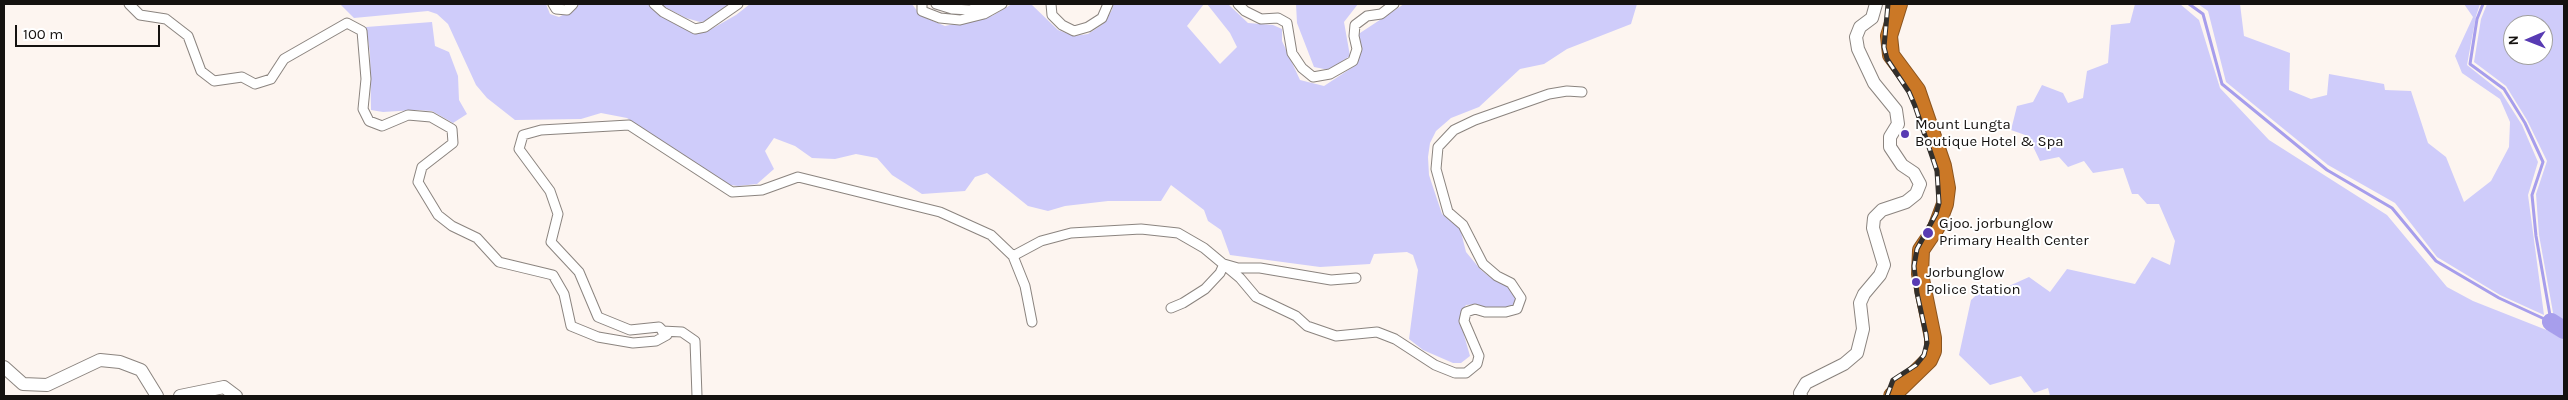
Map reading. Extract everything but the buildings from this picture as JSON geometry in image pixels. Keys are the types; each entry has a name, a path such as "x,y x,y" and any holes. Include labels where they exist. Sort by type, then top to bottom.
{"highway":[{"path":"1892,396 1929,360 1933,350 1933,338 1920,274 1921,250 1936,228 1945,204 1947,188 1944,166 1917,90 1891,55 1889,36 1899,4"}],"main road":[{"path":"1801,396 1800,393 1806,383 1844,364 1856,353 1863,329 1860,303 1864,294 1880,275 1884,265 1873,228 1874,218 1882,210 1906,202 1916,194 1920,184 1914,173 1902,165 1890,147 1890,137 1898,124 1896,110 1874,83 1858,48 1856,37 1860,27 1872,18 1876,4"},
{"path":"4,367 23,384 47,385 100,360 120,362 141,370 157,396"},
{"path":"180,396 224,387 236,396"}],"street":[{"path":"129,4 140,15 166,19 188,36 201,71 214,81 242,77 255,84 271,79 284,59 347,23 362,32 366,79 364,109 369,121 382,126 408,115 431,117 452,129 453,143 422,167 418,182 438,215 452,226 477,238 499,262 553,275 564,294 571,326 598,337 633,343 656,341 667,335 659,327 630,330 598,317 579,272 551,242 558,214 550,190 519,149 523,135 541,130 629,125 732,192 762,190 798,177 940,212 991,235 1013,256 1025,286 1032,322"},
{"path":"553,4 556,9 567,10 573,4"},
{"path":"654,4 663,12 695,28 705,27 738,4"},
{"path":"922,4 922,11 940,18 960,20 984,14 1002,4"},
{"path":"936,4 952,9 970,10 988,4"},
{"path":"1043,4 1062,25 1074,32 1088,27 1102,18 1108,4"},
{"path":"1051,4 1052,15"},
{"path":"1238,4 1245,11 1261,19 1278,18 1287,22 1292,53 1302,68 1313,77 1330,74 1353,61 1357,49 1354,36 1355,25 1366,16 1381,14 1394,4"},
{"path":"1013,256 1041,240 1071,233 1141,229 1178,233 1204,248 1224,264 1256,297 1296,316 1307,326 1336,336 1377,332 1395,339 1435,365 1455,373 1466,373 1477,364 1479,356 1464,321 1466,312 1475,309 1486,312 1506,312 1517,309 1521,298 1511,283 1497,276 1483,264 1463,225 1448,212 1436,169 1438,147 1454,130 1474,120 1550,94 1567,91 1582,92"},
{"path":"1224,264 1238,268 1260,268 1330,280 1356,278"},
{"path":"1171,308 1205,289 1220,273 1224,264"},
{"path":"662,330 682,332 695,341 697,396"}],"shaded area":[{"path":"340,4 546,4 550,14 559,17 579,4 648,4 661,14 696,32 708,31 736,15 750,4 912,4 921,16 945,26 992,16 1012,4 1031,4 1058,30 1074,36 1088,34 1103,24 1112,10 1113,4 1204,4 1187,26 1220,64 1237,47 1230,33 1207,4 1228,4 1248,23 1273,25 1282,29 1282,41 1300,80 1324,86 1356,65 1360,50 1357,35 1404,4 1637,4 1631,24 1567,49 1544,64 1520,69 1479,107 1451,118 1436,131 1430,143 1428,157 1429,175 1442,214 1460,228 1466,252 1481,270 1491,278 1508,284 1518,297 1512,307 1503,309 1485,309 1477,304 1466,305 1461,312 1460,321 1470,356 1461,363 1453,363 1423,350 1409,339 1418,270 1413,255 1407,252 1374,254 1370,264 1320,267 1230,255 1221,230 1208,221 1204,210 1171,185 1161,201 1108,201 1065,206 1048,211 1028,206 987,173 975,177 965,191 922,194 892,175 877,158 856,154 835,159 812,158 795,146 774,138 765,151 774,169 757,184 738,186 722,184 627,118 601,113 581,119 515,120 487,98 476,85 448,24 437,14 428,11 354,18"},
{"path":"659,4 732,4 707,21 700,22 686,18"},
{"path":"1296,4 1358,4 1344,22 1350,56 1329,70 1314,67 1297,23"},
{"path":"2135,4 2180,4 2199,20 2220,88 2269,140 2387,215 2447,287 2473,301 2549,331 2564,340 2564,396 2050,396 2048,388 2034,393 2021,376 1990,385 1959,355 1971,300 1987,285 2000,290 2029,277 2050,292 2067,269 2135,284 2152,257 2170,265 2175,241 2159,204 2147,204 2138,194 2132,194 2123,168 2093,173 2084,161 2068,167 2059,157 2040,161 2028,136 2011,130 2017,106 2033,102 2042,85 2063,93 2068,103 2083,98 2087,71 2108,63 2111,25 2130,23"},
{"path":"2198,4 2240,4 2244,36 2290,53 2289,90 2311,99 2327,95 2329,74 2384,84 2385,90 2411,91 2428,143 2446,157 2464,202 2491,181 2509,147 2510,122 2500,99 2462,73 2455,56 2473,17 2464,4 2480,4 2467,65 2501,92 2522,125 2538,162 2528,195 2544,315 2500,295 2437,257 2395,203 2328,165 2226,82 2208,11"},
{"path":"2487,4 2564,4 2564,325 2554,318 2539,235 2536,194 2547,161 2527,120 2506,86 2474,62 2481,19"},
{"path":"432,22 435,46 449,52 458,76 459,100 467,114 453,123 432,111 383,112 371,110 370,53 366,27"}],"waterway":[{"path":"2189,4 2203,14 2222,84 2327,170 2392,208 2436,261 2499,298 2551,322"},
{"path":"2483,4 2477,19 2470,64 2504,89 2525,123 2543,162 2532,195 2536,236 2551,321"},
{"path":"2551,322 2564,330"}],"railway":[{"path":"1887,396 1893,380 1916,365 1924,355 1927,343 1926,334 1917,293 1914,266 1917,249 1936,214 1939,203 1937,171 1915,106 1909,92 1887,59 1884,47 1888,4"}],"place":[{"name":"Mount Lungta Boutique Hotel & Spa","path":"1905,134"},
{"name":"Gjoo. jorbunglow Primary Health Center","path":"1928,233"},
{"name":"Jorbunglow Police Station","path":"1916,282"}]}
